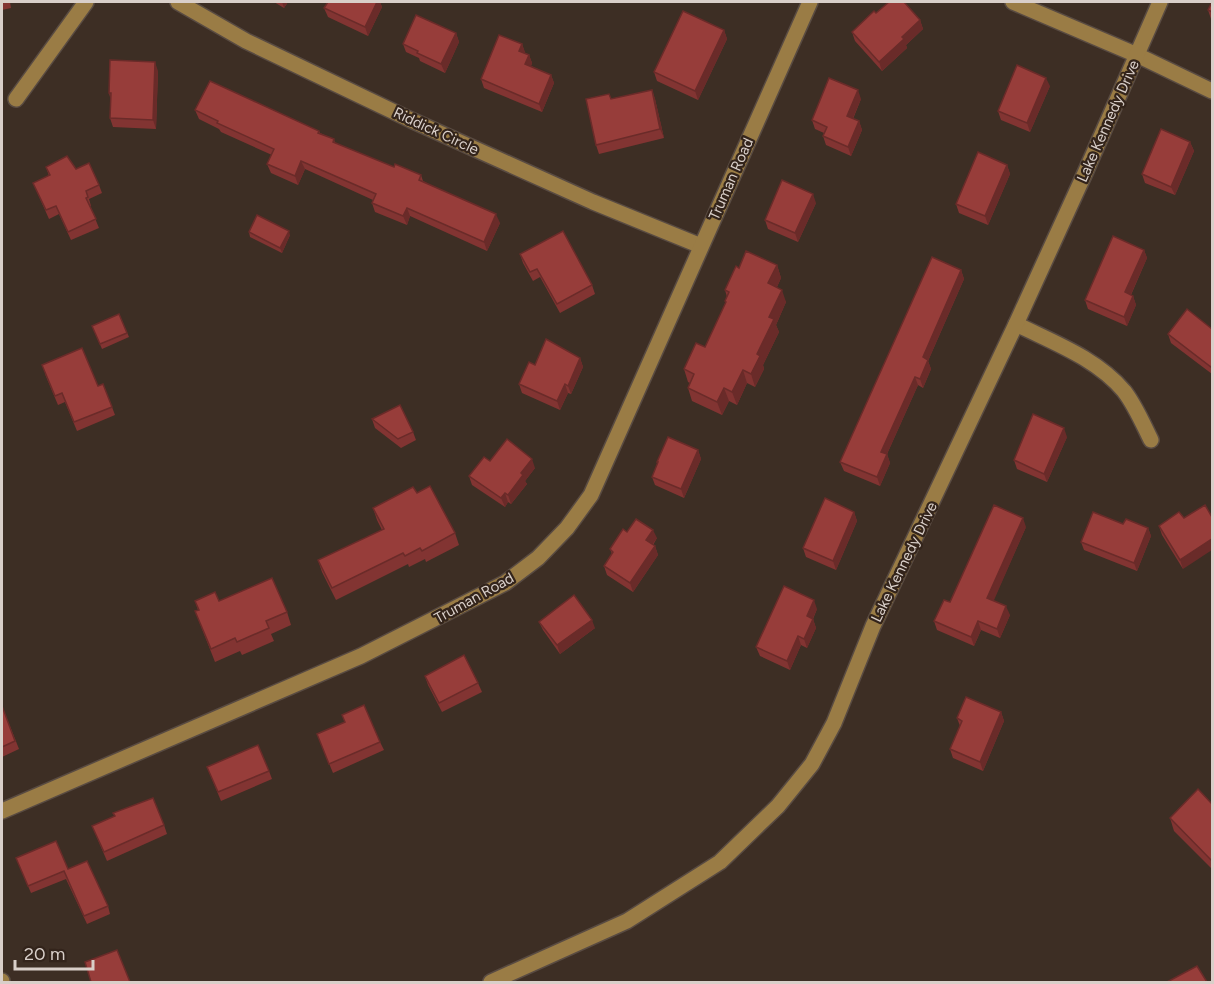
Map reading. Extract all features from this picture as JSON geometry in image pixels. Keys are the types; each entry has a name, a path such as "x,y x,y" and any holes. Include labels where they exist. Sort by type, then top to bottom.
{"street":[{"path":"16,99 86,2"},
{"name":"Riddick Circle","path":"178,2 246,41 411,120 593,202 701,246"},
{"name":"Truman Road","path":"2,811 361,656 505,583 538,558 567,528 591,495 810,2"},
{"path":"1013,2 1137,55 1212,91"},
{"name":"Lake Kennedy Drive","path":"491,982 627,921 720,862 778,806 812,764 834,723 873,626 1086,173 1160,2"},
{"path":"1016,324 1090,361 1107,373 1125,392 1151,440"}],"building":[{"path":"328,2 377,2 365,27 324,8"},
{"path":"889,2 904,2 920,20 902,37 904,39 879,62 852,32 874,11 876,13"},
{"path":"683,11 724,30 695,91 654,72"},
{"path":"416,15 456,33 441,64 403,44"},
{"path":"499,35 522,44 519,51 529,55 525,64 551,75 539,104 481,79"},
{"path":"110,60 155,62 153,120 110,118"},
{"path":"1017,65 1046,78 1027,123 998,111"},
{"path":"829,78 858,90 847,116 859,121 848,147 823,136 827,127 812,120"},
{"path":"210,81 319,131 318,133 334,139 333,142 394,167 395,164 421,175 419,180 496,214 484,242 407,208 403,216 372,203 376,194 301,161 295,176 267,164 274,149 217,123 218,121 195,110"},
{"path":"652,90 660,129 596,145 586,99 609,94 611,99"},
{"path":"1161,129 1190,142 1171,187 1142,174"},
{"path":"978,152 1007,165 985,216 956,204"},
{"path":"67,156 76,169 89,163 99,185 86,191 88,197 86,198 96,219 68,232 56,206 46,210 33,183 50,175 46,167"},
{"path":"782,180 813,194 795,233 765,220"},
{"path":"257,215 289,231 280,248 249,232"},
{"path":"563,231 592,285 557,304 537,269 530,272 520,254"},
{"path":"1113,236 1144,250 1125,292 1133,296 1124,317 1085,300"},
{"path":"746,251 777,265 768,283 782,290 769,317 774,319 757,354 760,356 751,374 743,370 732,392 724,388 717,402 688,388 694,374 684,369 696,343 705,347 726,302 729,292 725,290 736,266 739,268"},
{"path":"932,257 961,270 923,357 928,360 920,379 915,377 881,452 887,454 877,477 840,462"},
{"path":"1187,309 1212,329 1211,367 1168,334"},
{"path":"119,314 127,333 100,344 92,326"},
{"path":"546,339 580,358 568,386 565,384 557,401 519,384 529,362 535,365"},
{"path":"82,348 98,386 103,384 112,407 74,422 62,393 55,396 42,365"},
{"path":"400,405 413,432 398,439 372,419"},
{"path":"1033,414 1064,428 1044,474 1014,460"},
{"path":"668,437 698,450 681,489 652,477"},
{"path":"507,439 532,459 508,495 505,493 501,498 469,476 484,457 490,461"},
{"path":"430,486 455,533 422,551 420,548 405,556 403,553 332,588 318,560 384,529 373,508 413,487 417,493"},
{"path":"825,498 854,512 833,561 803,548"},
{"path":"994,505 1023,518 987,598 1006,606 997,629 978,621 971,637 934,621 944,600 950,602"},
{"path":"1205,505 1212,517 1212,539 1180,560 1159,526 1179,512 1184,518"},
{"path":"1093,512 1123,524 1126,519 1148,528 1134,563 1081,542"},
{"path":"636,519 653,530 646,540 655,546 630,583 604,566 613,552 610,549 623,529 627,532"},
{"path":"272,578 287,612 266,621 269,628 237,642 235,638 211,649 195,611 199,610 195,601 215,592 219,601"},
{"path":"784,586 814,600 807,616 813,619 804,639 798,636 787,661 756,647"},
{"path":"574,595 592,620 557,645 539,622"},
{"path":"464,655 478,683 439,703 425,676"},
{"path":"966,697 1001,712 980,762 950,749 962,721 957,718"},
{"path":"364,705 380,742 329,764 317,734 345,722 342,715"},
{"path":"2,706 15,741 2,747"},
{"path":"258,745 269,771 218,792 207,767"},
{"path":"1198,789 1212,804 1212,861 1170,818"},
{"path":"153,798 164,825 104,852 92,826 115,816 113,813"},
{"path":"56,841 68,869 87,861 108,906 84,916 64,871 28,886 16,858"},
{"path":"117,950 130,982 91,982 85,962"},
{"path":"1197,966 1207,982 1167,982"}]}
